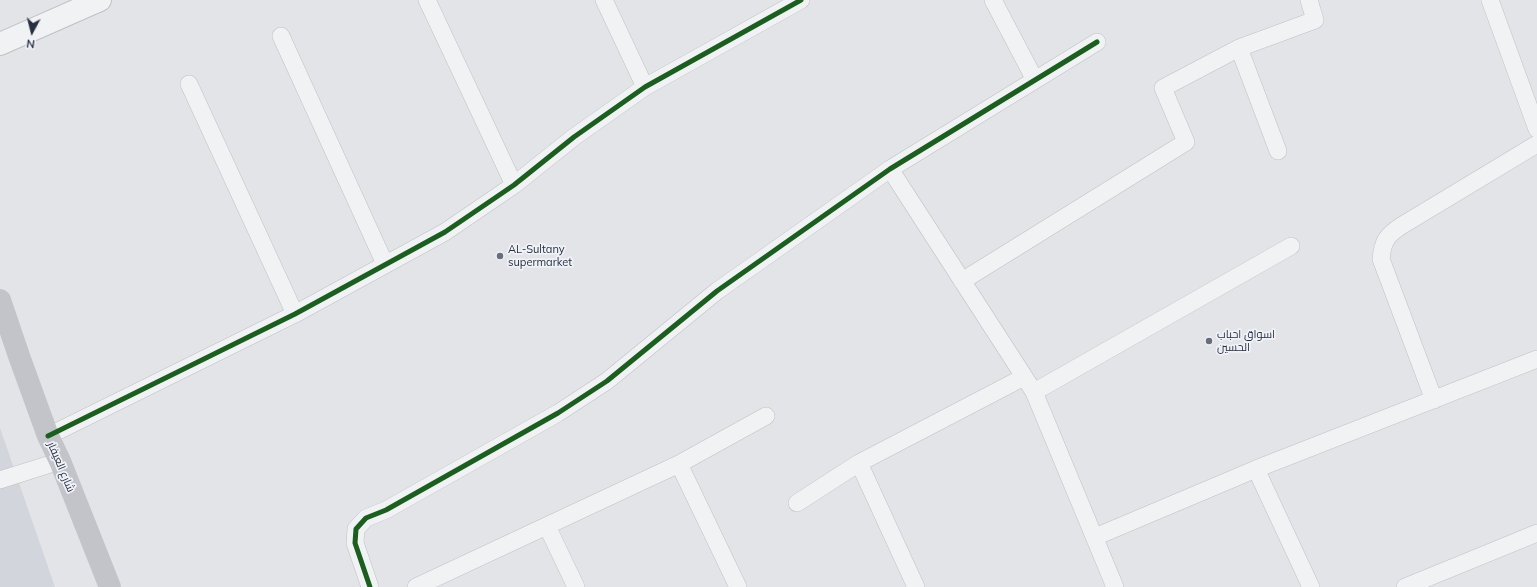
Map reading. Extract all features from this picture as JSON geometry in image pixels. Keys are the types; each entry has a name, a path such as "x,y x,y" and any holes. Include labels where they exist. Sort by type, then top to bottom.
{"main road":[{"name":"شارع العيفار","path":"0,300 18,356 48,436 60,461 110,587"}],"street":[{"path":"0,44 100,0"},
{"path":"427,0 514,185"},
{"path":"604,0 645,87"},
{"path":"48,436 295,314 445,232 514,185 574,137 645,87 783,4 801,0"},
{"path":"993,0 1035,80"},
{"path":"962,281 1186,142 1163,88 1239,48 1315,20 1309,0"},
{"path":"1490,0 1537,129"},
{"path":"281,36 385,264"},
{"path":"370,587 355,543 356,529 366,518 386,510 564,409 607,381 716,291 890,169 1097,42"},
{"path":"1239,48 1278,151"},
{"path":"189,84 295,314"},
{"path":"1434,400 1381,259 1382,245 1389,233 1537,144"},
{"path":"890,169 1034,392 1115,587"},
{"path":"1034,392 1291,246"},
{"path":"1095,537 1256,470 1537,359"},
{"path":"796,503 859,463 1024,377"},
{"path":"420,586 678,464 766,416"},
{"path":"0,480 60,461"},
{"path":"859,463 916,587"},
{"path":"678,464 738,587"},
{"path":"1256,470 1311,587"},
{"path":"547,526 576,587"},
{"path":"1404,587 1537,533"}],"shaded area":[{"path":"0,428 55,587 0,587"}],"cycle path":[{"path":"48,436 295,314 445,232 514,185 574,137 645,87 801,0"},
{"path":"370,587 355,543 356,529 366,518 386,510 558,413 607,381 717,291 890,169 1097,42"}],"place":[{"name":"AL-Sultany supermarket","path":"500,256"},
{"name":"اسواق احباب الحسين","path":"1209,341"}]}
